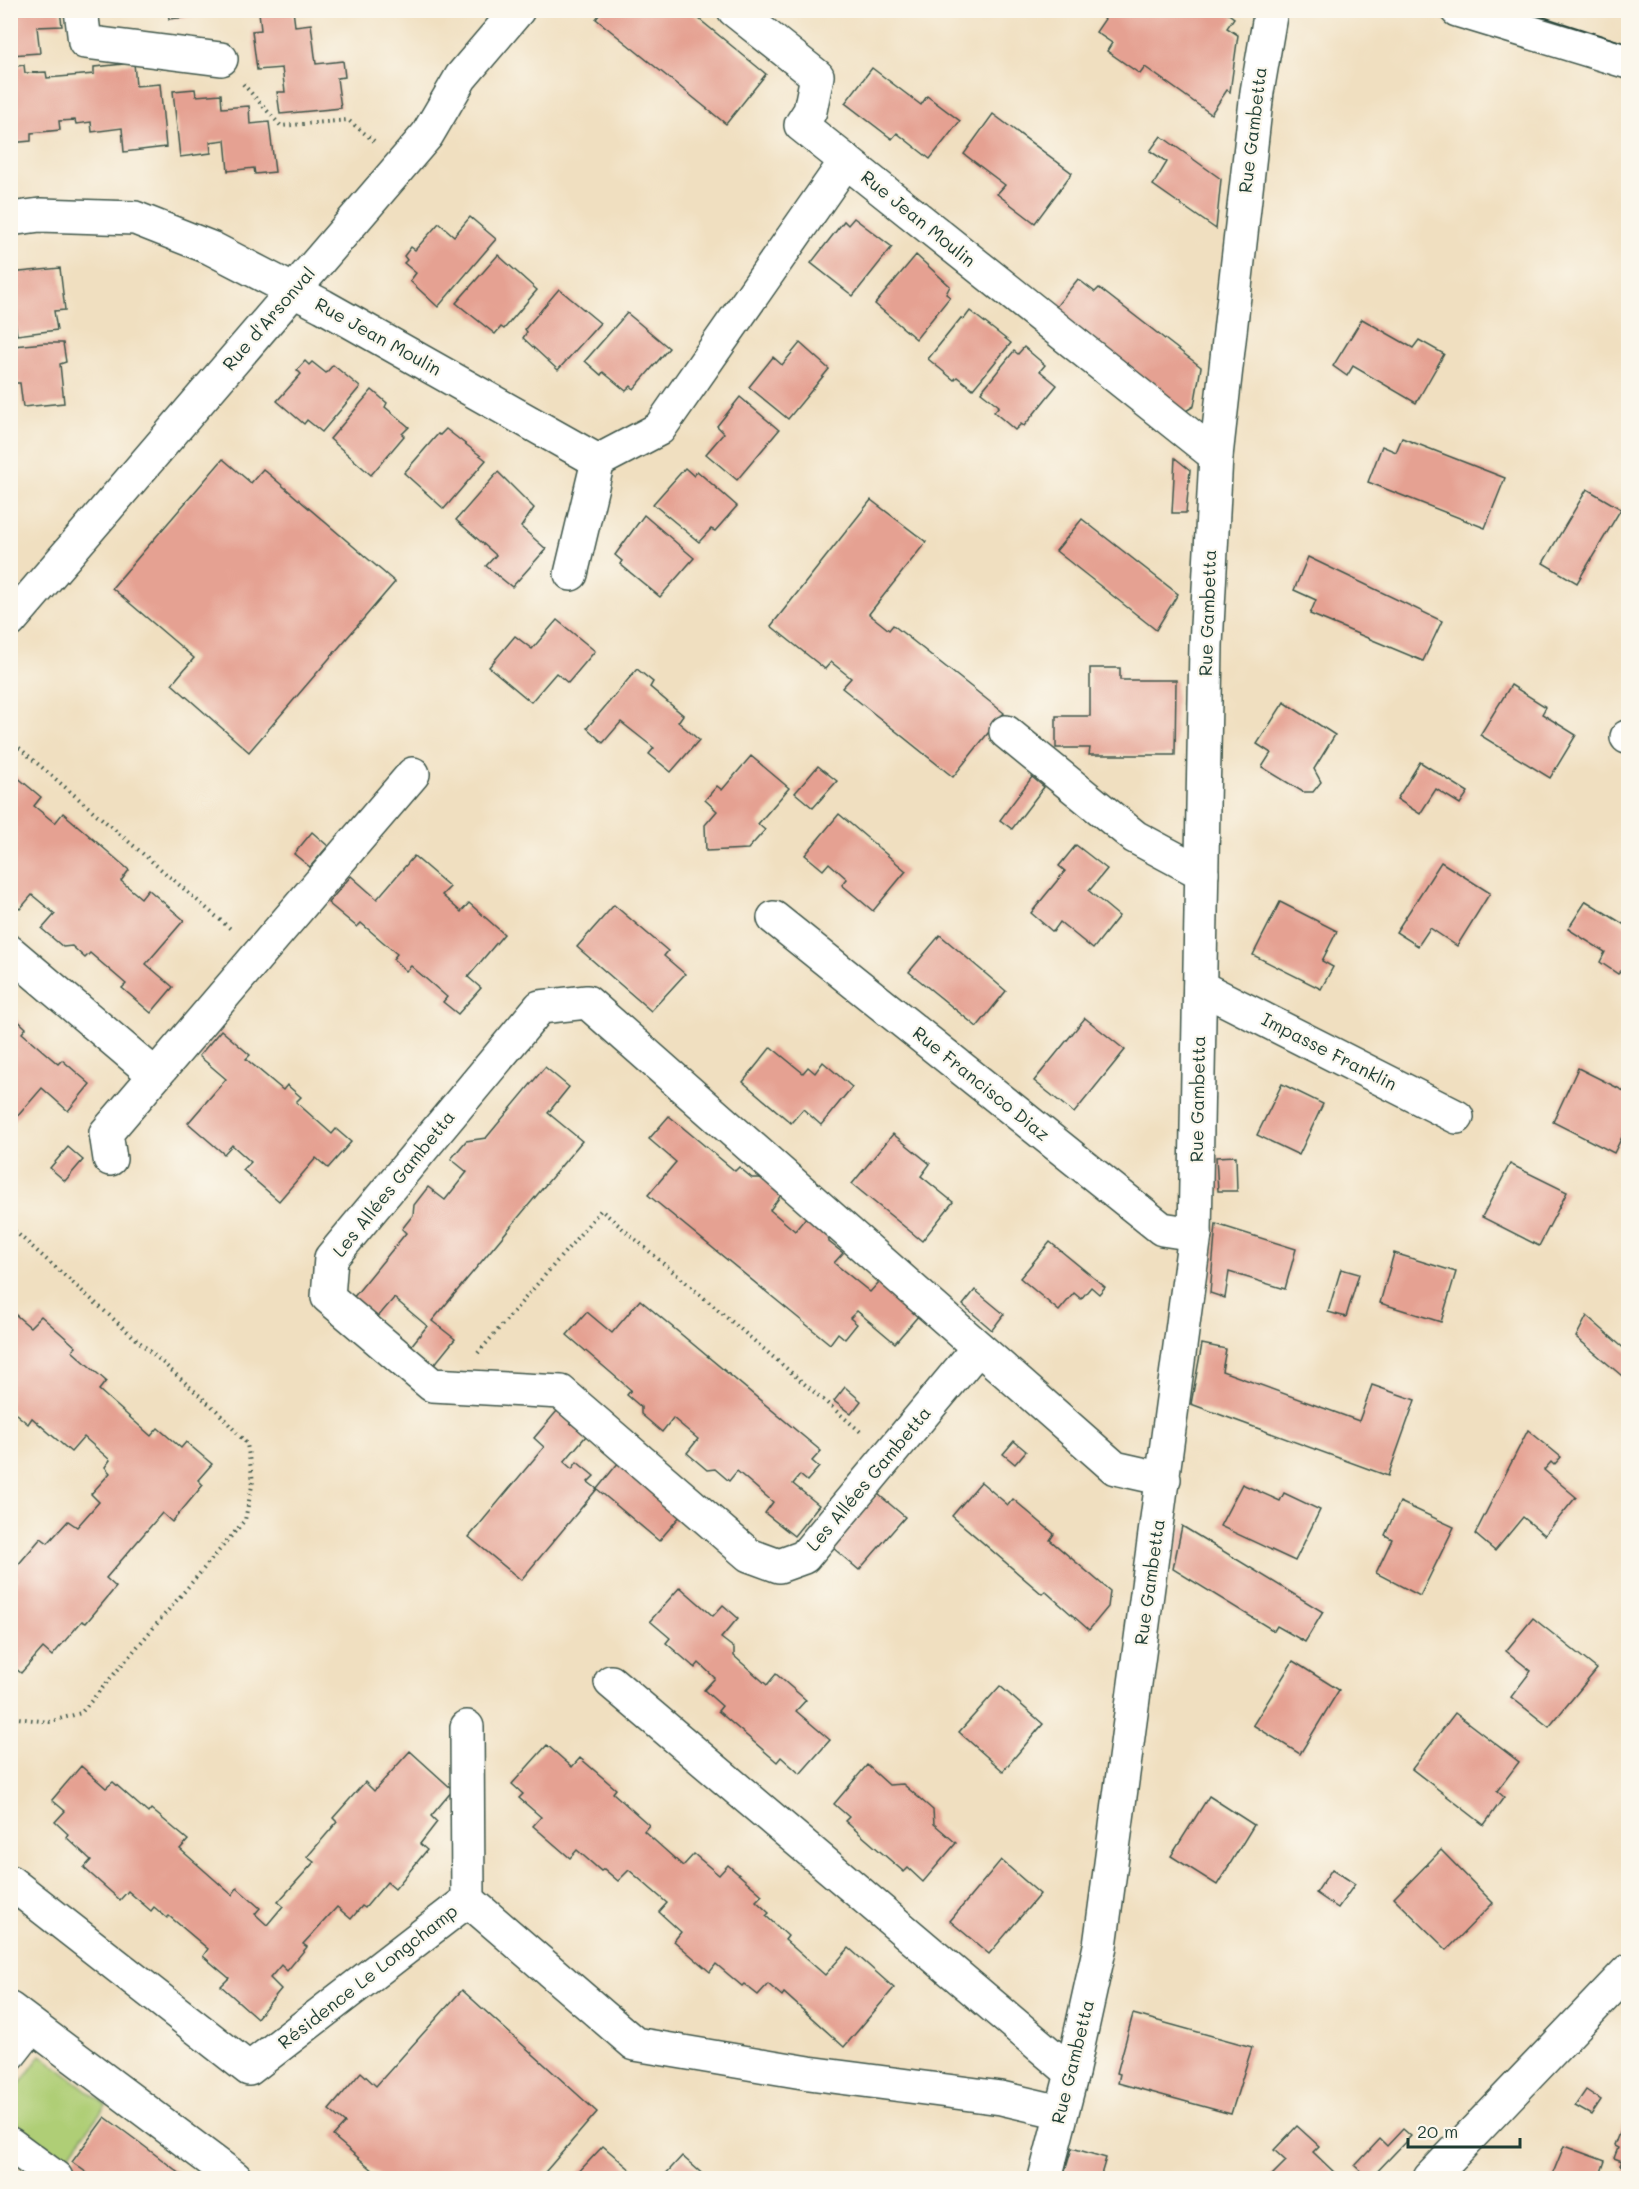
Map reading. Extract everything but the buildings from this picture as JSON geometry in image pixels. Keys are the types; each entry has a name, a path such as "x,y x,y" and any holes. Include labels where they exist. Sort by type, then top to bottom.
{"street":[{"path":"81,10 85,42 221,59"},
{"name":"Rue d'Arsonval","path":"10,621 427,135 462,77 518,10"},
{"path":"734,10 817,76 810,111 801,125 846,161"},
{"name":"Rue Gambetta","path":"1045,2178 1072,2073 1100,1946 1195,1234 1206,645 1216,456 1257,92 1271,10"},
{"path":"1457,10 1629,62"},
{"name":"Rue Jean Moulin","path":"10,219 40,214 135,218 211,248 295,290 598,460 660,429 846,161 1216,456"},
{"path":"571,574 598,460"},
{"path":"1006,732 1135,837 1202,873"},
{"path":"110,1159 106,1133 413,774"},
{"name":"Rue Francisco Diaz","path":"774,918 1162,1229 1195,1234"},
{"path":"10,952 155,1075"},
{"name":"Impasse Franklin","path":"1200,987 1457,1117"},
{"name":"Les Allées Gambetta","path":"978,1348 804,1557 779,1566 749,1555 561,1392 432,1385 328,1297 331,1258 540,1007 587,1002 978,1348 1073,1428 1115,1468 1164,1479"},
{"path":"611,1682 1072,2073"},
{"path":"467,1727 468,1900"},
{"name":"Résidence Le Longchamp","path":"10,1882 249,2069 468,1900 635,2044 809,2073 1001,2098 1061,2112"},
{"path":"1431,2178 1629,1971"},
{"path":"10,2054 21,2018 236,2178"},
{"path":"10,2144 56,2178"}],"path":[{"path":"221,59 281,126 348,120 402,165"},
{"path":"10,740 260,953"},
{"path":"471,1361 601,1210 850,1422"},
{"path":"10,1227 217,1411 247,1444 253,1481 245,1520 81,1713 49,1722 10,1717"}],"green space":[{"path":"41,2055 106,2105 65,2160 11,2119 11,2096"}],"tram line":[{"path":"1522,10 1628,44"}]}
